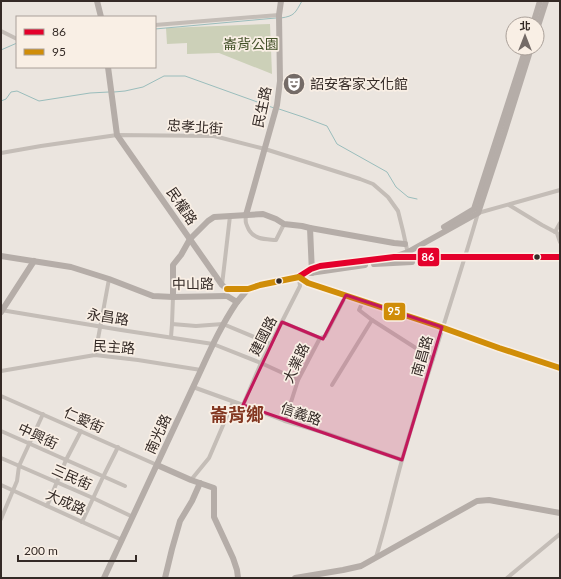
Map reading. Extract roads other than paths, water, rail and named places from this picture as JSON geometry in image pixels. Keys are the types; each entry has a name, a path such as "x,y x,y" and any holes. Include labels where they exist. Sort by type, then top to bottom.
{"street":[{"path":"97,1 101,16"},
{"name":"民生路","path":"246,215 277,105 280,81 279,15 281,1"},
{"path":"535,16 540,1"},
{"path":"541,16 546,1"},
{"path":"156,25 279,15"},
{"path":"1,31 16,38"},
{"name":"南昌路","path":"376,557 402,460 442,327 465,259 476,211 524,56"},
{"name":"南昌路","path":"476,211 504,134 528,56"},
{"name":"民權路","path":"108,68 117,135 190,240 208,221 214,217 263,214 284,224 405,244"},
{"name":"忠孝北街","path":"1,153 117,135 214,136 265,149 373,184 388,197 398,211 408,257"},
{"path":"393,260 408,257 476,211 509,205 560,190"},
{"path":"509,205 557,233 560,242"},
{"path":"246,215 245,223 252,235 259,238 276,240 284,224"},
{"path":"225,290 230,216"},
{"path":"555,232 560,223"},
{"path":"310,228 311,271"},
{"path":"171,337 173,265 190,240 225,290 237,302"},
{"name":"中山路","path":"1,256 71,266 153,296 173,298 225,290 248,289 260,284 299,277 311,271 393,260"},
{"path":"393,260 408,257 560,261"},
{"path":"465,259 560,257"},
{"path":"2,311 34,261"},
{"path":"299,277 308,283 560,368"},
{"name":"建國路","path":"243,405 261,363 300,286 299,277"},
{"path":"95,355 108,279"},
{"name":"南光路","path":"104,578 213,344 223,324 237,302 248,289"},
{"name":"大業路","path":"285,421 298,380 320,338 325,336 346,295"},
{"path":"363,301 359,310 432,359"},
{"name":"永昌路","path":"2,311 213,344 261,363 298,380"},
{"path":"332,385 372,320"},
{"path":"282,322 320,338"},
{"path":"172,324 196,326 223,324 271,344"},
{"name":"民主路","path":"1,371 95,355 201,370"},
{"name":"信義路","path":"193,387 285,421 325,433 402,460"},
{"name":"仁愛街","path":"1,396 157,465"},
{"path":"191,480 209,458 233,402"},
{"path":"1,519 14,491 19,466 43,414"},
{"name":"中興街","path":"1,431 66,460"},
{"path":"46,506 66,460 81,431"},
{"path":"82,522 118,447"},
{"name":"三民街","path":"1,458 133,517"},
{"name":"三民街","path":"66,460 124,486"},
{"path":"157,465 214,488 214,517 234,558 238,578"},
{"path":"165,578 180,521 192,501 200,483"},
{"name":"大成路","path":"1,485 122,540"},
{"path":"295,578 361,566 477,501 489,500 560,513"},
{"path":"508,578 560,534"}],"waterway":[{"path":"281,18 292,15 302,1"},
{"path":"156,29 276,18"},
{"path":"1,50 16,43"},
{"path":"114,92 143,87 164,76 185,76 274,108"},
{"path":"1,101 6,99 11,92 17,91 39,101 90,93 109,92"},
{"path":"279,109 327,126 337,144 387,172 396,187 408,197 417,199"}],"place":[{"name":"詔安客家文化館","path":"294,84"}],"district":[{"name":"崙背鄉","path":"237,415"}],"park label":[{"name":"崙背公園","path":"251,44"}]}
